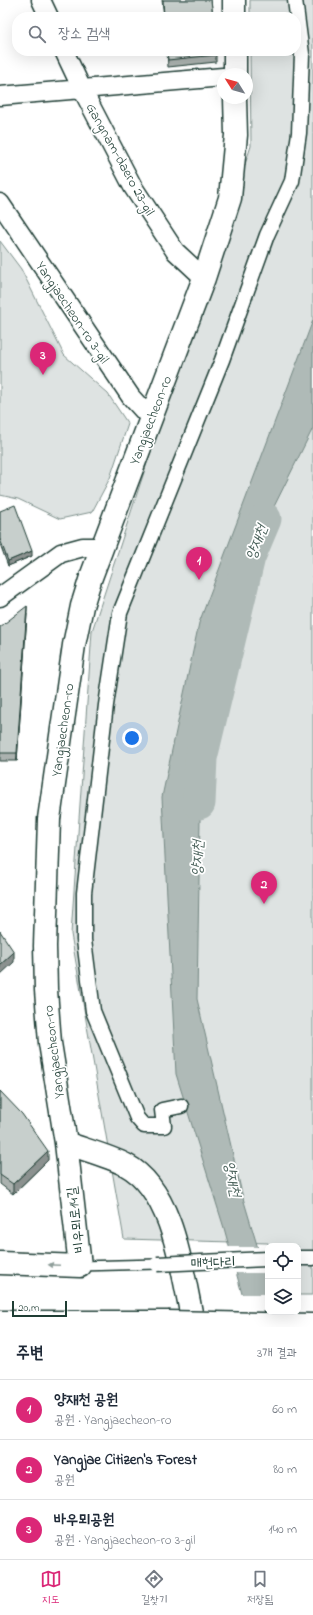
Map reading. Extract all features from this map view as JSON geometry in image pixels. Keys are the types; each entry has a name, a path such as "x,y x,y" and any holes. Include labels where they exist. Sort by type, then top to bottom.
{"main road":[{"path":"234,0 234,12"},
{"path":"235,56 235,68"},
{"name":"Yangjaecheon-ro","path":"66,1142 50,1043 46,990 45,946 49,819 74,645 82,606 204,278 230,198 236,135 235,104"},
{"path":"66,1142 126,1165 140,1175 162,1204 169,1221 176,1246 194,1327"},
{"name":"비우뫼로14길","path":"0,1263 80,1266 66,1142"},
{"path":"0,1322 168,1322 313,1325"}],"street":[{"path":"41,0 47,12"},
{"path":"295,0 297,12"},
{"path":"181,1106 162,1110 164,1126 144,1126 137,1118 93,1011 84,940 84,894 106,705 120,613 222,360 267,235 292,181 299,133 301,46"},
{"name":"Gangnam-daero 23-gil","path":"66,56 133,187 175,251 204,278"},
{"path":"0,96 217,78"},
{"name":"Yangjaecheon-ro 3-gil","path":"0,203 130,397 151,419"},
{"path":"2,591 61,553 83,547 95,547 102,549"},
{"path":"301,1258 313,1258"},
{"name":"매헌다리","path":"158,1264 265,1260"}],"lane":[{"path":"80,1266 158,1264"}],"shaded area":[{"path":"250,0 313,0 313,1295 301,1295 301,1243 124,1239 71,934 92,631 251,146 251,104 253,104 253,68 250,68 250,56 301,56 301,12 250,12"},
{"path":"0,241 21,269 64,355 108,394 128,424 110,478 92,512 60,519 18,499 0,495"}],"water":[{"path":"313,320 313,428 249,557 201,758 197,999 243,1198 265,1272 265,1315 251,1327 224,1228 176,1074 162,797 199,623"}],"pier":[{"path":"227,1247 260,1247 265,1263 265,1273 234,1273"},
{"path":"240,1294 265,1294 265,1315 280,1315 284,1327 249,1327"}],"building":[{"path":"163,0 211,0 212,12 164,12"},
{"path":"168,56 206,56 168,60"},
{"path":"15,505 32,551 8,561 0,539 0,511"},
{"path":"27,606 17,753 0,753 0,627"},
{"path":"0,931 14,952 0,965"},
{"path":"0,1091 22,1114 48,1151 13,1184 0,1175"}],"waterway":[{"name":"양재천","path":"199,803 201,758 249,557 265,519"}],"place":[{"name":"바우뫼공원","path":"43,375"},
{"name":"양재천 공원","path":"199,580"},
{"name":"Yangjae Citizen's Forest","path":"264,904"}]}
